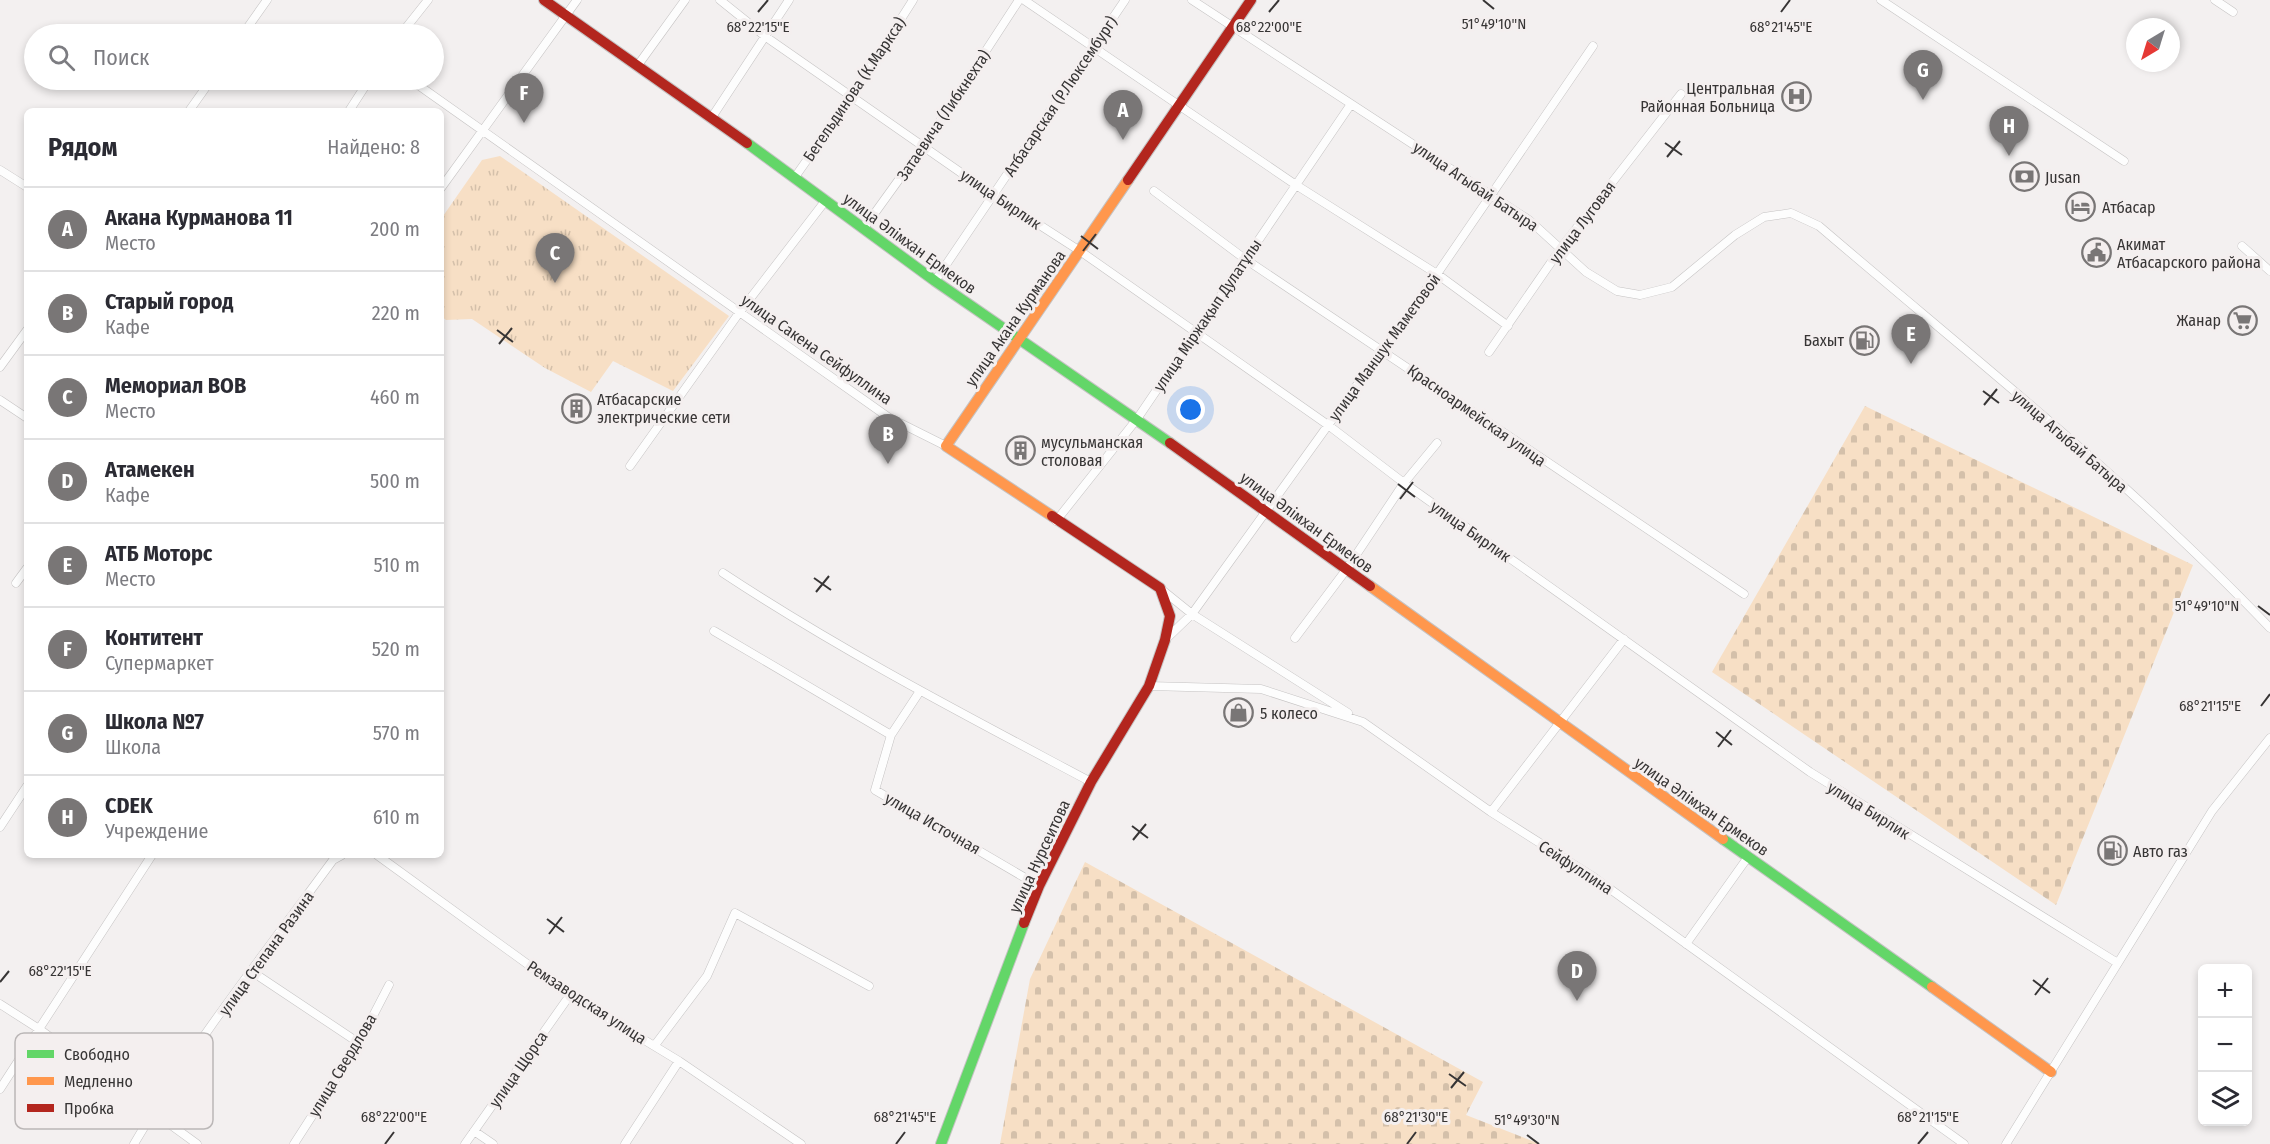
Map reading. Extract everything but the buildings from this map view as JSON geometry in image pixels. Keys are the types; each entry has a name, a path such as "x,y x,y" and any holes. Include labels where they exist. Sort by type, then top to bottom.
{"street":[{"path":"250,24 267,0"},
{"path":"410,24 428,0"},
{"name":"улица Әлімхан Ермеков","path":"544,0 712,117 934,281 1266,510 1346,570 2050,1072"},
{"path":"444,184 577,0"},
{"path":"638,65 685,0"},
{"name":"улица Бирлик","path":"720,0 766,37 993,195 1080,251 1328,425 1404,483 1810,772 2116,962"},
{"path":"712,117 789,0"},
{"name":"Бегельдинова (К.Маркса)","path":"795,177 852,96 913,0"},
{"name":"Затаевича (Либкнехта)","path":"864,228 924,146 1019,0"},
{"path":"1024,0 1296,184 1437,274 1508,326"},
{"name":"Атбасарская (Р.Люксембург)","path":"934,281 1125,0"},
{"name":"улица Агыбай Батыра","path":"1192,0 1529,220 1600,283 1617,291 1640,295 1672,287 1735,235 1764,217 1791,213 1819,226 2118,482 2211,565 2270,628"},
{"name":"улица Акана Курманова","path":"946,446 1251,0"},
{"path":"1881,0 2124,161"},
{"path":"2215,0 2233,12"},
{"name":"улица Маншук Маметовой","path":"1165,640 1192,614 1437,274 1593,46"},
{"path":"191,108 204,90"},
{"path":"351,108 363,90"},
{"name":"улица Сакена Сейфуллина","path":"425,90 888,417 946,446 1160,588 1192,614 1363,722"},
{"name":"улица Луговая","path":"1489,352 1561,249 1681,94"},
{"name":"улица Міржақып Дулатұлы","path":"1056,521 1137,419 1351,104"},
{"path":"0,170 24,185"},
{"name":"Красноармейская улица","path":"1154,191 1245,259 1743,594"},
{"path":"630,466 739,313 826,200"},
{"path":"2242,246 2270,271"},
{"path":"0,367 24,334"},
{"path":"0,400 24,416"},
{"path":"1295,638 1346,570 1404,483 1437,443"},
{"path":"16,583 24,572"},
{"path":"723,573 779,610 920,691 1091,783"},
{"name":"улица Нурсеитова","path":"941,1144 1001,978 1040,886 1091,783 1149,686 1165,640 1170,616 1160,588"},
{"path":"714,632 891,735"},
{"path":"1491,812 1624,639"},
{"name":"Сейфуллина","path":"1149,686 1261,689 1363,722 1491,812 1592,876 1964,1144"},
{"name":"улица Источная","path":"920,691 891,735 875,790 1040,886"},
{"path":"2006,1144 2116,962 2212,811 2270,738"},
{"path":"1,822 24,790"},
{"path":"1686,944 1748,857"},
{"path":"36,1033 150,858"},
{"name":"улица Степана Разина","path":"208,1033 251,971 337,858"},
{"name":"Ремзаводская улица","path":"380,858 570,995 655,1045 801,1144"},
{"path":"655,1045 707,976 735,913 869,986"},
{"path":"251,971 359,1043"},
{"name":"улица Свердлова","path":"294,1144 359,1043 389,985"},
{"name":"улица Щорса","path":"465,1144 570,995"},
{"path":"0,1004 44,1033"},
{"path":"625,1144 679,1061"},
{"path":"0,1089 15,1066"},
{"name":"улица Степана Разина","path":"134,1144 143,1129"},
{"path":"176,1129 197,1144"},
{"path":"474,1131 493,1144"}],"green space":[{"path":"500,156 729,316 673,391 613,361 591,392 545,368 472,319 444,318 444,215 482,160"},
{"path":"1865,406 2193,565 2056,905 1712,672"},
{"path":"1085,862 1483,1082 1466,1115 1540,1144 1000,1144 1030,979"}],"traffic: fast":[{"path":"747,143 935,281 1170,443"},
{"path":"1723,839 1932,987"},
{"path":"941,1144 1024,923"}],"traffic: slow":[{"path":"1052,516 946,446 1128,180"},
{"path":"1370,586 1723,839"},
{"path":"1932,987 2051,1072"}],"traffic: jam":[{"path":"544,0 747,143"},
{"path":"1128,180 1251,0"},
{"path":"1170,443 1370,586"},
{"path":"1024,923 1039,886 1091,782 1149,686 1165,640 1170,616 1160,588 1052,516"}],"place":[{"name":"Центральная Районная Больница","path":"1796,97"},
{"name":"Школа №7","path":"1923,100"},
{"name":"Контитент","path":"524,123"},
{"name":"Акана Курманова 11","path":"1123,140"},
{"name":"CDEK","path":"2009,156"},
{"name":"Jusan","path":"2024,177"},
{"name":"Атбасар","path":"2081,207"},
{"name":"Акимат Атбасарского района","path":"2096,253"},
{"name":"Мемориал ВОВ","path":"555,283"},
{"name":"Жанар","path":"2242,320"},
{"name":"Бахыт","path":"1865,340"},
{"name":"АТБ Моторс","path":"1911,364"},
{"name":"Атбасарские электрические сети","path":"576,408"},
{"name":"мусульманская столовая","path":"1020,451"},
{"name":"Старый город","path":"888,464"},
{"name":"5 колесо","path":"1239,713"},
{"name":"Авто газ","path":"2112,851"},
{"name":"Атамекен","path":"1577,1001"}]}
